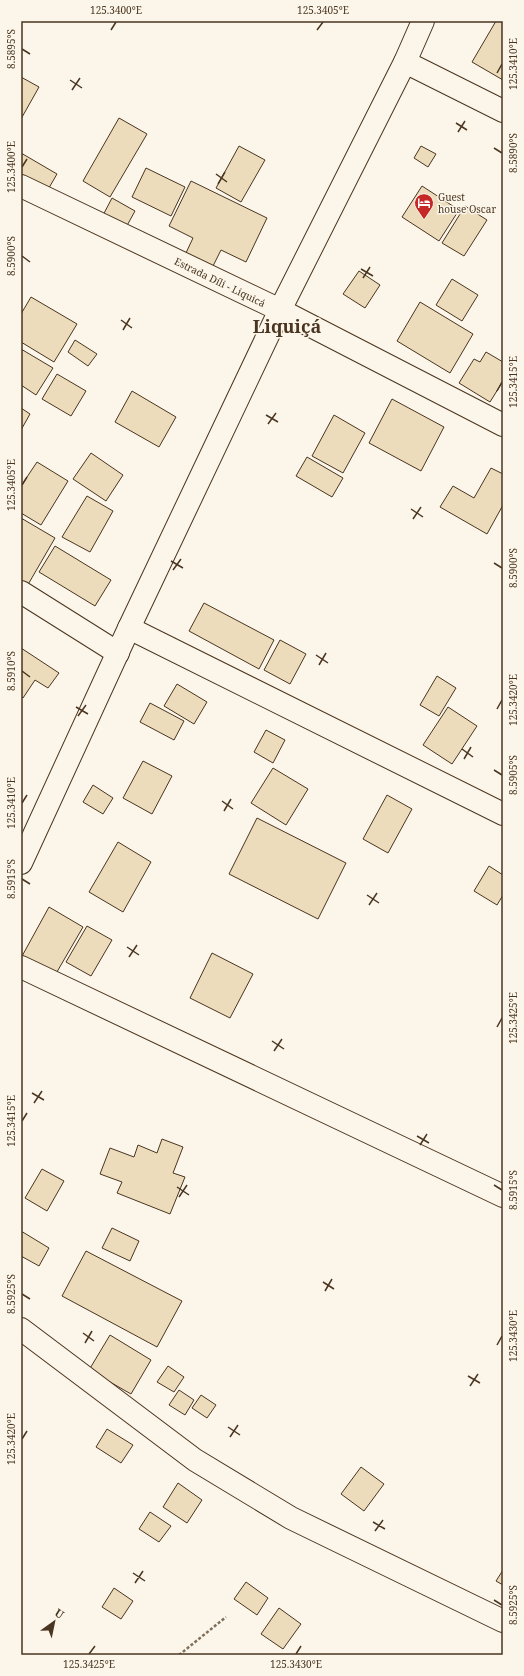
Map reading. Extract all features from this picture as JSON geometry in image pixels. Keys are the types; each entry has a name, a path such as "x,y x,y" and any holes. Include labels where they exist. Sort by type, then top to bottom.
{"street":[{"path":"21,863 129,628 280,310 405,62 423,21"},
{"path":"405,62 503,111"},
{"name":"Estrada Díli - Liquicá","path":"21,186 280,310 503,425"},
{"path":"21,592 118,653"},
{"path":"129,628 503,814"},
{"path":"21,968 503,1196"},
{"path":"21,1329 196,1460 216,1473 291,1518 503,1621"}],"path":[{"path":"179,1655 226,1617"}],"building":[{"path":"496,21 503,22 503,80 472,62"},
{"path":"21,77 39,87 21,119"},
{"path":"119,118 147,134 110,197 83,181"},
{"path":"239,146 265,160 241,202 216,188"},
{"path":"421,146 436,154 428,167 414,158"},
{"path":"21,153 57,174 46,193 21,179"},
{"path":"146,168 185,187 171,216 132,197"},
{"path":"191,181 267,218 246,262 221,250 212,268 185,255 193,238 169,226"},
{"path":"422,186 459,210 439,241 402,217"},
{"path":"112,198 135,211 124,231 101,219"},
{"path":"465,206 487,220 464,256 442,243"},
{"path":"359,271 380,285 365,308 343,294"},
{"path":"452,279 478,295 462,321 436,305"},
{"path":"31,297 77,324 54,362 21,342 21,314"},
{"path":"420,302 473,334 450,373 397,341"},
{"path":"75,340 97,354 88,366 68,352"},
{"path":"21,349 53,368 36,395 21,385"},
{"path":"486,352 503,362 503,381 490,402 459,383 474,359 480,362"},
{"path":"57,374 86,391 71,416 42,399"},
{"path":"132,391 176,417 159,447 115,422"},
{"path":"392,399 444,427 421,471 369,443"},
{"path":"21,408 30,414 21,430"},
{"path":"334,415 365,433 343,473 312,456"},
{"path":"91,453 123,475 106,501 73,479"},
{"path":"307,457 343,478 332,497 296,476"},
{"path":"37,462 68,481 41,525 21,513 21,486"},
{"path":"491,468 503,474 503,505 487,534 440,507 453,486 474,498"},
{"path":"87,496 113,511 90,552 62,537"},
{"path":"21,518 55,538 26,588 21,585"},
{"path":"55,546 111,580 95,606 39,572"},
{"path":"204,603 274,640 259,669 189,631"},
{"path":"280,640 306,654 290,684 264,670"},
{"path":"21,648 59,673 48,688 35,680 23,698 21,697"},
{"path":"437,676 456,688 439,716 420,705"},
{"path":"177,684 207,702 194,724 164,706"},
{"path":"150,703 184,721 174,740 140,722"},
{"path":"448,707 477,726 452,764 423,745"},
{"path":"266,730 285,740 273,763 254,752"},
{"path":"143,761 172,776 152,814 123,798"},
{"path":"273,768 308,789 286,825 251,803"},
{"path":"93,785 113,798 103,814 83,802"},
{"path":"387,795 412,809 388,853 363,839"},
{"path":"257,818 346,863 318,919 229,874"},
{"path":"118,842 151,862 123,912 89,892"},
{"path":"489,866 503,875 503,895 497,905 474,891"},
{"path":"49,907 83,927 54,977 21,958"},
{"path":"87,926 112,940 91,976 66,962"},
{"path":"212,953 253,974 230,1018 190,998"},
{"path":"162,1139 183,1147 173,1173 185,1177 170,1214 117,1193 122,1182 100,1174 110,1148 134,1157 138,1145 157,1153"},
{"path":"42,1169 64,1181 47,1211 25,1198"},
{"path":"112,1228 139,1241 130,1261 102,1248"},
{"path":"21,1231 49,1248 39,1266 21,1256"},
{"path":"86,1251 182,1301 157,1347 62,1296"},
{"path":"110,1335 151,1360 131,1394 89,1370"},
{"path":"168,1366 184,1377 174,1392 157,1382"},
{"path":"179,1390 194,1400 185,1415 169,1405"},
{"path":"201,1395 216,1405 207,1418 192,1408"},
{"path":"107,1429 133,1445 121,1463 96,1447"},
{"path":"361,1467 384,1484 364,1511 341,1494"},
{"path":"178,1483 202,1500 187,1523 163,1507"},
{"path":"150,1512 171,1526 159,1542 139,1529"},
{"path":"503,1570 503,1585 496,1581"},
{"path":"246,1582 268,1598 257,1615 234,1599"},
{"path":"114,1588 133,1601 121,1619 102,1607"},
{"path":"279,1608 301,1624 283,1649 261,1634"}],"place":[{"name":"Guest house Oscar","path":"424,220"}],"district":[{"name":"Liquiçá","path":"287,327"}]}
